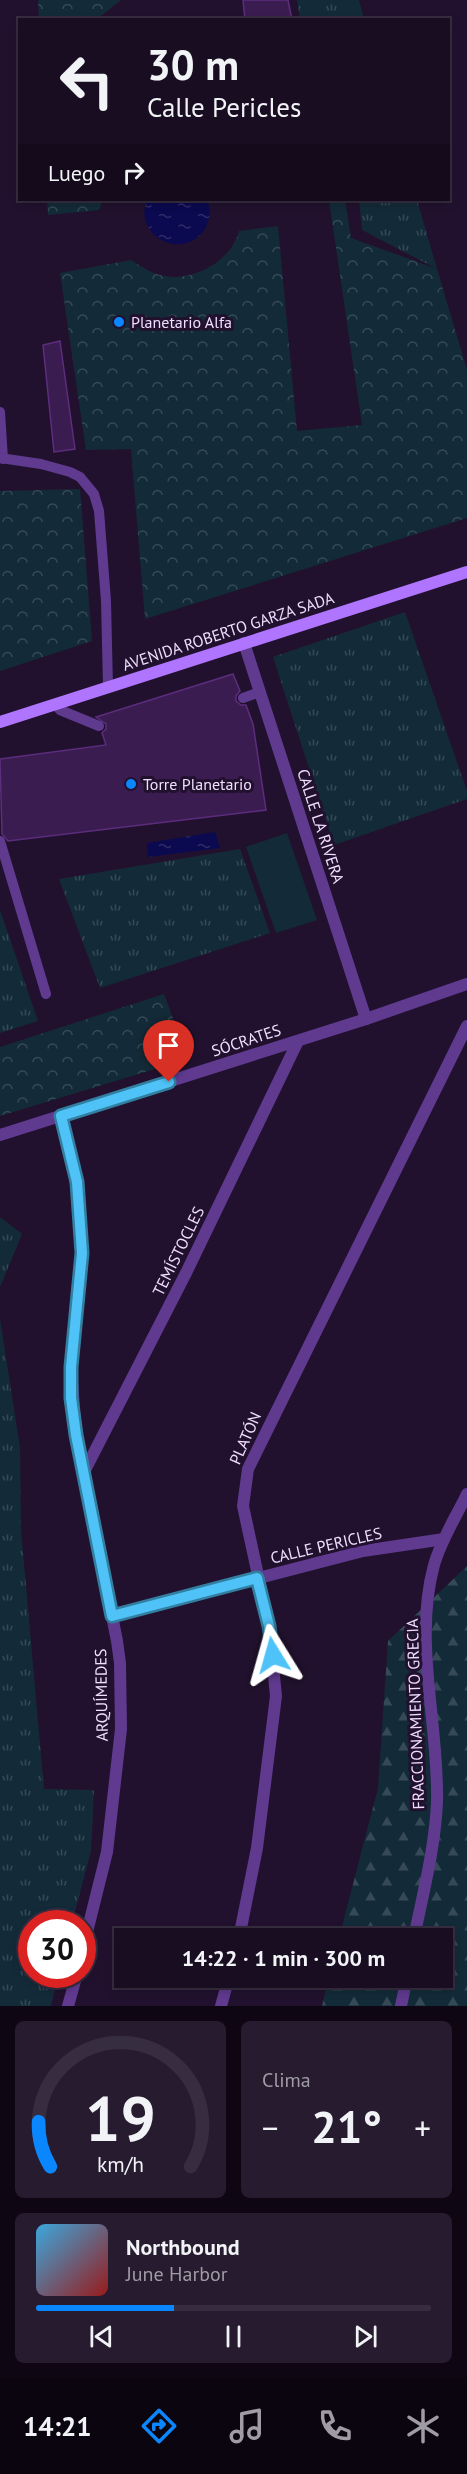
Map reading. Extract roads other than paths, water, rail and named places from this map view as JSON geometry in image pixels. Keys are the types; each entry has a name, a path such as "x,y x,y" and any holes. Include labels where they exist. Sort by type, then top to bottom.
{"street":[{"name":"AVENIDA ROBERTO GARZA SADA","path":"0,722 467,572"},
{"name":"CALLE LA RIVERA","path":"244,643 366,1019"},
{"name":"SÓCRATES","path":"0,1135 298,1041 467,984"},
{"name":"PLATÓN","path":"241,1928 257,1848 276,1696 269,1626 243,1506 248,1469 467,1026"},
{"name":"TEMÍSTOCLES","path":"83,1474 186,1273 298,1041"},
{"name":"ARQUÍMEDES","path":"61,1116 72,1157 80,1214 82,1253 71,1367 72,1408 120,1663 121,1729 107,1852 92,1910"},
{"name":"FRACCIONAMIENTO GRECIA","path":"416,1928 433,1844 437,1803 435,1730 428,1669 426,1615 435,1563 444,1539 467,1494"},
{"name":"CALLE PERICLES","path":"112,1616 363,1551 444,1539"},
{"path":"68,2006 72,1988"},
{"path":"221,2006 227,1988"},
{"path":"401,2006 405,1988"}],"lane":[{"path":"0,412 2,458 41,464 70,472 80,477 94,494 99,512 105,590 108,687"},
{"path":"243,698 260,692"},
{"path":"55,704 60,711 99,726"},
{"path":"0,841 46,994"}],"water":[{"path":"147,201 207,201 210,214 206,227 197,238 186,243 175,244 163,241 154,234 147,225 144,213"},
{"path":"215,832 220,848 148,857 147,843"}],"place":[{"name":"Planetario Alfa","path":"119,322"},
{"name":"Torre Planetario","path":"131,784"}]}
